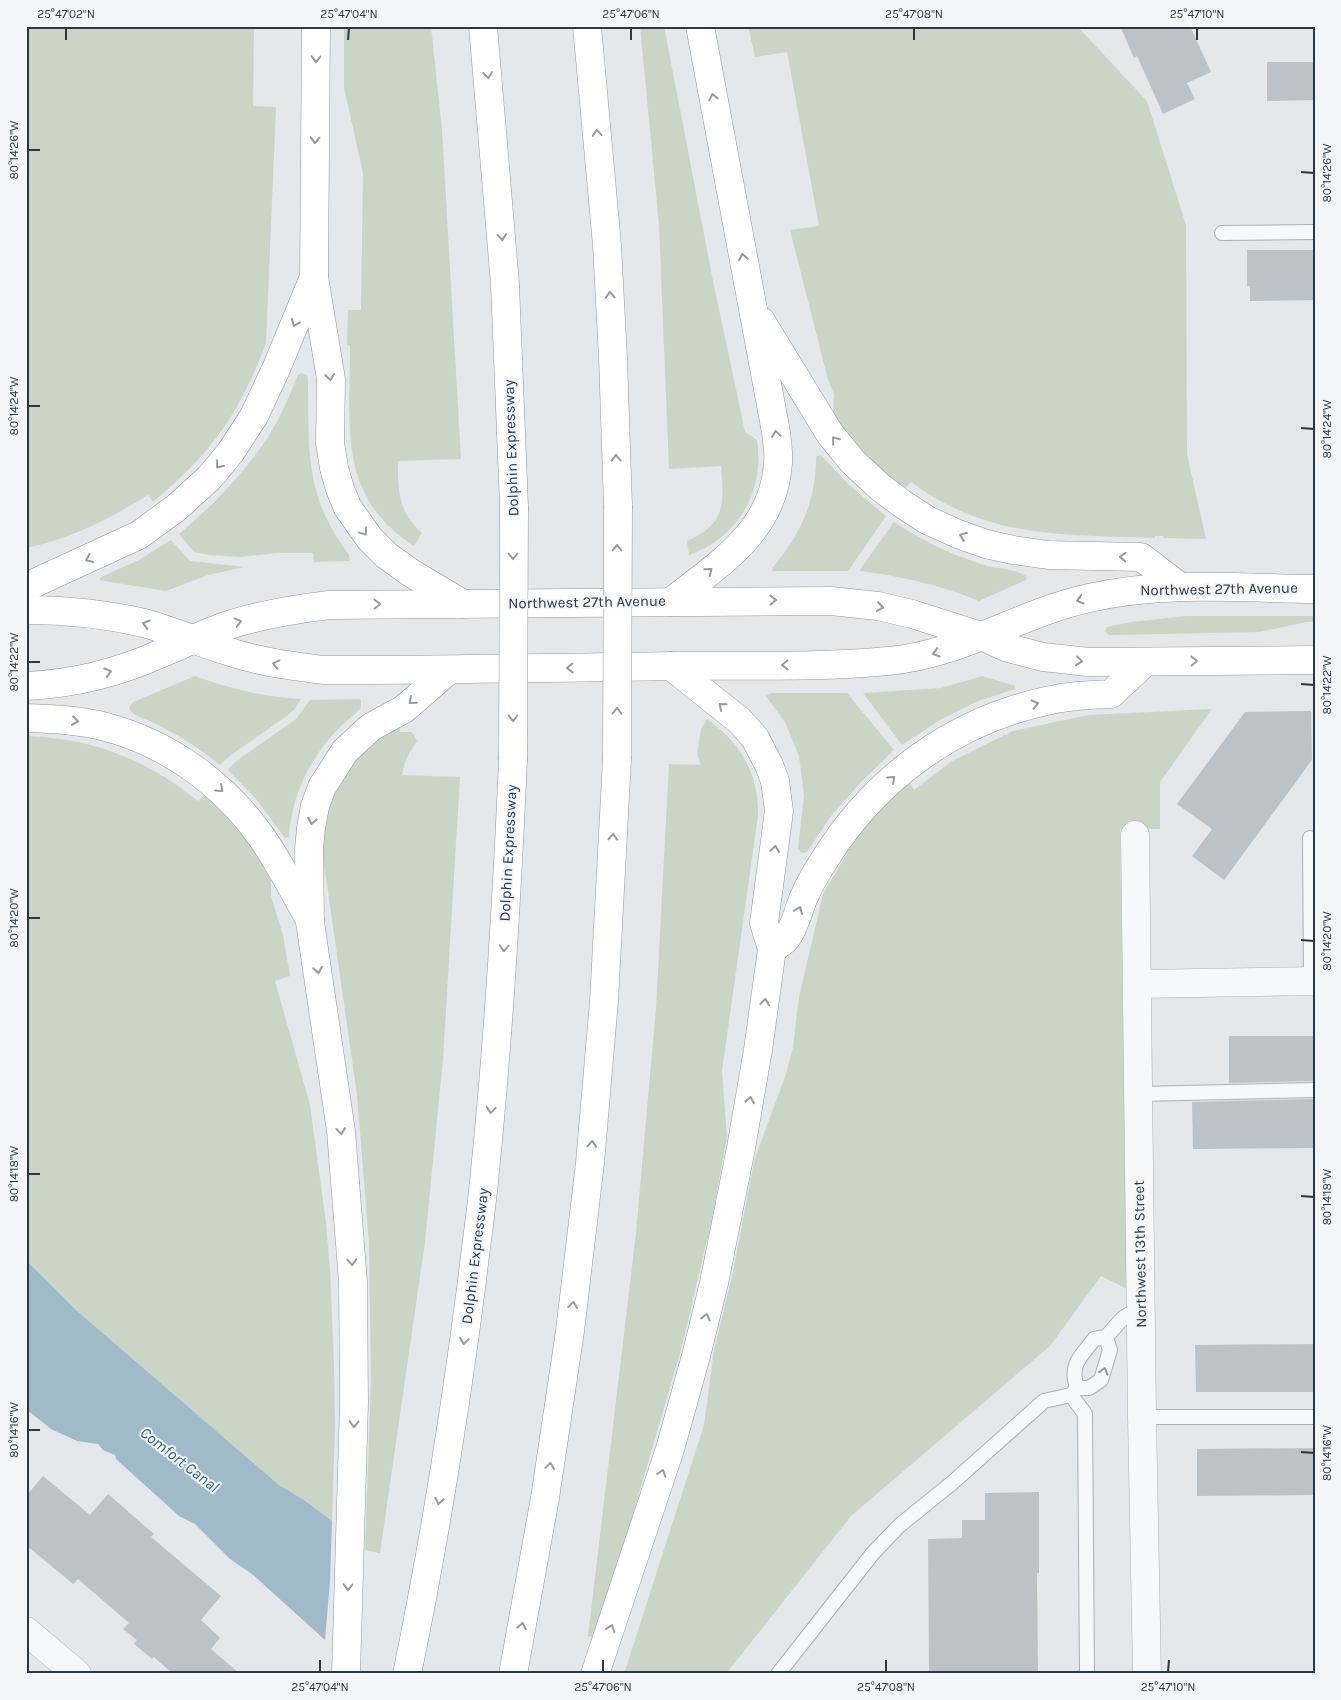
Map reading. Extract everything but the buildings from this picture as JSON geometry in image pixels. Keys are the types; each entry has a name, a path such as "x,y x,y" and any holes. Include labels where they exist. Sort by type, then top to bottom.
{"highway":[{"path":"316,26 314,277 331,379 330,443 332,460 348,508 370,539 386,555 411,573 463,604"},
{"name":"Dolphin Expressway","path":"407,1674 447,1456 464,1338 485,1173 507,898 513,759 514,507 505,284 483,26"},
{"path":"513,1674 545,1498 570,1331 589,1172 604,1000 617,759 618,506 614,358 587,26"},
{"path":"671,602 738,548 754,530 768,508 776,485 779,461 776,432 700,26"},
{"path":"26,587 138,535 176,508 209,478 230,453 254,416 276,369 314,277"},
{"path":"751,305 830,434 854,462 881,488 901,503 927,520 986,544 1048,555 1141,557 1180,587"},
{"name":"Northwest 27th Avenue","path":"26,610 84,612 102,615 145,624 229,652 283,665 324,670 825,665 890,661 930,655 1027,617 1087,598 1122,591 1180,587 1315,589"},
{"name":"Northwest 27th Avenue","path":"26,686 62,683 94,676 162,654 193,639 232,624 294,609 329,605 831,601 878,606 912,614 981,636 1008,648 1043,657 1088,662 1315,660"},
{"path":"772,949 788,937 814,878 840,837 868,802 910,763 929,749 957,733 985,720 1021,707 1078,695 1111,694 1145,662"},
{"path":"595,1674 670,1449 714,1283 750,1099 772,949 764,923 779,811 775,781 763,751 748,729 718,702 671,666"},
{"path":"346,1674 354,1403 353,1282 341,1130 310,922 310,828 322,787 346,751 359,737 378,722 404,708 449,670"},
{"path":"26,718 62,719 105,726 161,749 194,769 228,797 259,834 310,922"}],"street":[{"name":"Northwest 13th Street","path":"1135,835 1147,1674"},
{"path":"1137,984 1313,981"},
{"path":"26,1631 77,1674"}],"lane":[{"path":"1222,233 1315,232"},
{"path":"1310,838 1313,981"},
{"path":"1139,1094 1315,1090"},
{"path":"1087,1674 1085,1414 1074,1391 1074,1367 1094,1339 1106,1336 1123,1318 1141,1307"},
{"path":"778,1674 873,1553 900,1525 952,1483 1044,1401 1089,1388 1101,1380 1110,1350 1106,1336"},
{"path":"1142,1417 1315,1417"}],"green space":[{"path":"26,26 254,26 253,106 276,107 266,343 246,391 222,431 207,449 191,467 153,502 148,495 89,527 59,539 26,548"},
{"path":"344,26 431,26 442,130 461,459 398,461 399,491 404,509 414,525 422,533 414,546 389,526 372,505 360,482 353,457 349,404 350,346 347,345 348,310 361,310 363,173 344,88"},
{"path":"640,26 664,26 713,281 745,432 757,440 757,477 752,494 744,510 734,525 721,537 689,555 687,541 709,527 716,520 720,511 722,502 721,466 669,469 659,225"},
{"path":"748,26 1077,26 1147,101 1186,225 1187,454 1206,539 1164,538 1163,536 1155,536 1155,538 1059,534 998,524 940,501 911,482 904,490 858,446 833,416 834,394 828,380 790,230 819,226 787,52 755,57"},
{"path":"301,373 307,375 308,379 308,428 312,471 317,492 334,533 349,555 350,561 314,562 313,553 277,553 240,557 194,552 179,534 221,495 247,466 279,418 298,375"},
{"path":"821,455 849,485 886,516 848,571 772,571 791,543 805,517 813,489 816,459 817,456"},
{"path":"894,522 927,542 951,553 987,566 1020,573 1027,577 1026,580 979,601 950,590 920,582 859,571"},
{"path":"171,540 190,561 245,567 208,575 166,591 99,580 101,577 139,560"},
{"path":"1187,616 1315,616 1315,622 1259,632 1109,635 1105,631 1107,627 1131,622"},
{"path":"195,676 247,692 301,699 295,709 287,716 231,755 220,765 187,742 136,715 129,708 133,702"},
{"path":"982,676 1015,686 1015,689 978,701 940,720 902,745 863,693 941,688"},
{"path":"771,693 847,693 894,750 862,781 831,816 807,852 802,853 798,849 804,795 799,756 786,724 766,696"},
{"path":"310,700 361,700 361,708 330,737 304,777 294,806 289,837 285,838 256,799 228,770 235,762 296,719"},
{"path":"1212,709 1160,782 1160,829 1120,829 1127,1289 1101,1276 1050,1346 851,1516 726,1674 624,1674 704,1425 714,1350 733,1272 754,1161 786,1074 793,1047 799,997 823,894 860,831 908,781 914,790 952,761 1013,731 1089,715"},
{"path":"707,719 729,738 746,761 755,786 758,816 722,1071 727,1138 711,1223 682,1346 597,1638 588,1636 636,1233 656,1008 669,764 701,765 697,754 701,729"},
{"path":"400,723 400,732 412,732 417,741 407,757 402,775 460,777 443,1059 425,1242 380,1553 365,1550 371,1381 369,1243 357,1095 322,850 324,818 338,783 360,751"},
{"path":"26,736 74,741 118,754 159,774 198,801 205,794 241,832 263,863 271,881 271,896 283,935 290,976 275,981 310,1105 326,1223 334,1365 335,1427 332,1521 304,1500 279,1485 76,1310 26,1260"}],"water":[{"name":"Comfort Canal","path":"26,1260 76,1310 279,1485 304,1500 332,1521 330,1582 325,1640 252,1574 230,1559 195,1524 179,1516 116,1459 115,1455 103,1450 98,1444 77,1441 51,1429 26,1409"}]}
